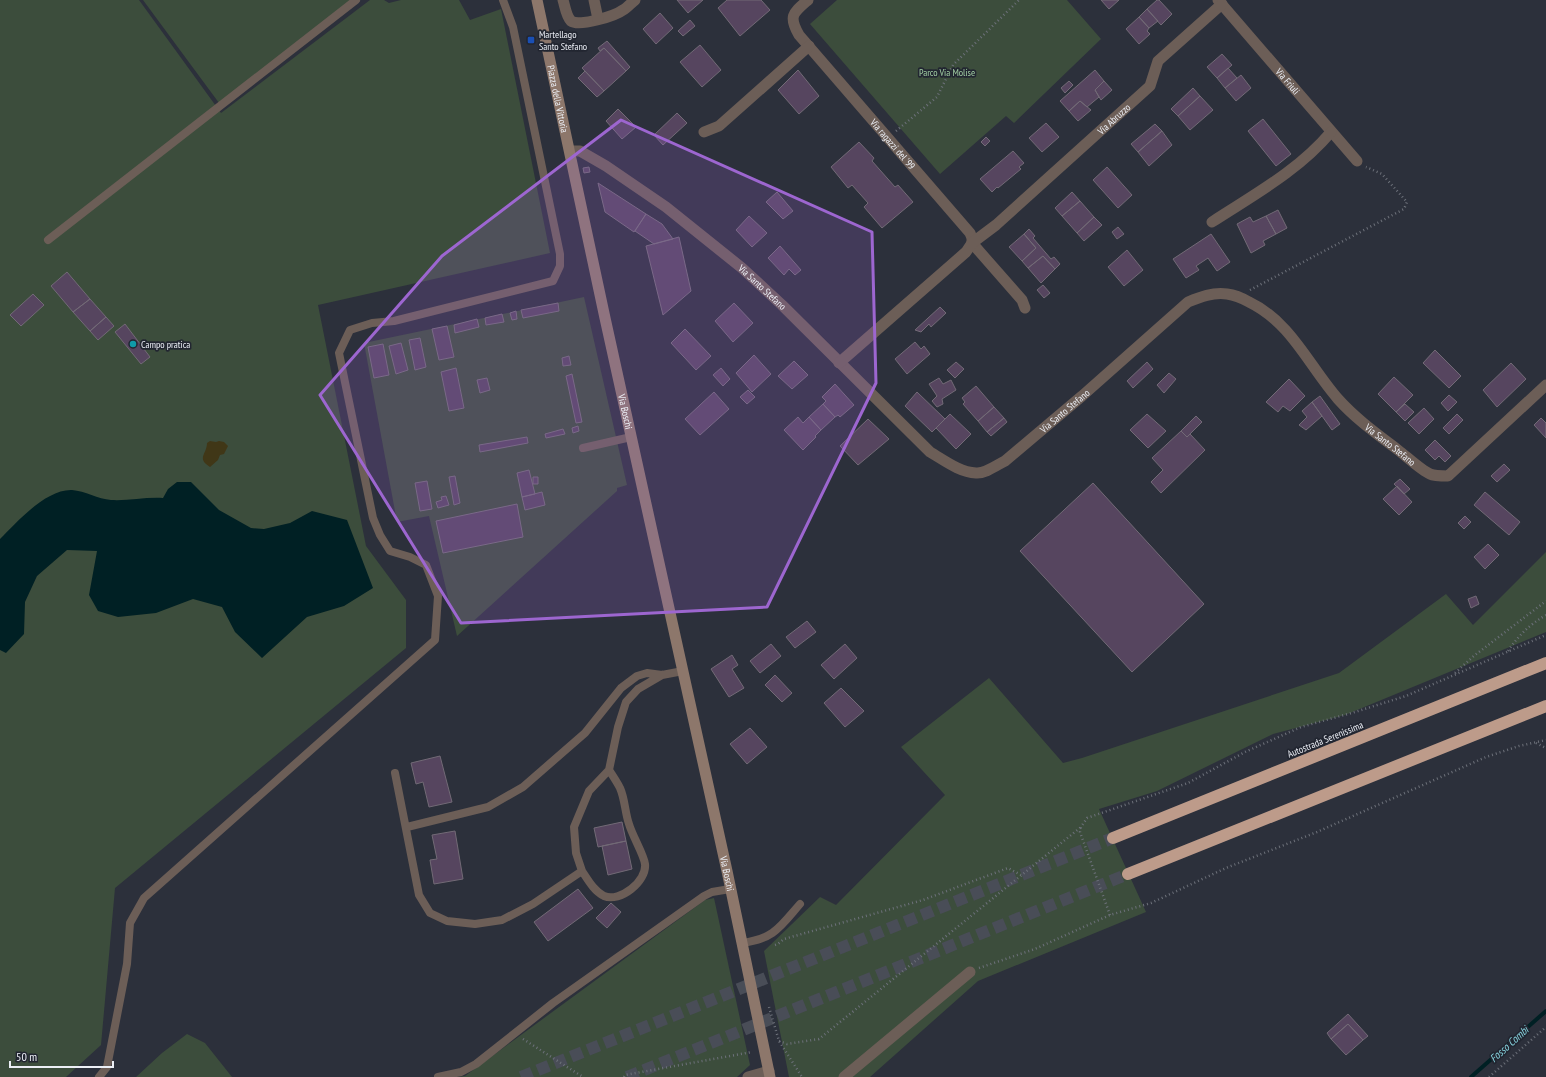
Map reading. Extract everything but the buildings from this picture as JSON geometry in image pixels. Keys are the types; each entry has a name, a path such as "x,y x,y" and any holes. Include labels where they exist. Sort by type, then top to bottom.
{"highway":[{"name":"Autostrada Serenissima","path":"1113,838 1546,663"},
{"path":"1128,874 1546,706"}],"main road":[{"name":"Piazza della Vittoria","path":"537,0 570,151"},
{"name":"Via Boschi","path":"570,151 770,1074"}],"street":[{"path":"564,0 568,17 572,21 582,23 622,11 635,0"},
{"path":"594,0 598,19"},
{"name":"Via ragazzi del '99","path":"808,0 794,14 792,20 799,35 970,233 972,243 1022,300 1025,308"},
{"name":"Via Friuli","path":"1220,2 1357,161"},
{"name":"Via Abruzzo","path":"972,243 996,226 1150,86 1158,61 1220,2"},
{"path":"704,132 719,126 809,46"},
{"path":"1212,222 1278,181 1320,146 1331,132"},
{"name":"Via Santo Stefano","path":"570,151 580,151 606,166 672,212 742,268 782,305 930,452 956,467 977,474 991,469 1005,461 1188,302 1202,296 1214,294 1238,296 1258,306 1271,315 1285,328 1327,385 1349,411 1430,474 1448,476 1546,385"},
{"path":"839,362 966,252 972,243"},
{"path":"844,1077 970,972"},
{"path":"748,1077 770,1074"}],"lane":[{"path":"48,240 356,0"},
{"path":"99,1077 107,1067 127,964 130,923 144,898 435,640 438,596 426,565 410,557 390,551 380,535 373,518 339,353 350,330 372,323 394,321 553,281 560,266 560,254 513,28 503,0"},
{"path":"583,448 631,437"},
{"path":"609,770 621,789 629,824 646,864 643,875 637,885 627,892 615,897 605,896 592,886 582,871 576,853 574,827 589,791 609,770 618,727 626,702 638,689 662,676 683,671"},
{"path":"407,827 488,807 523,787 585,733 621,688 637,676 647,673 662,676"},
{"path":"395,773 407,827 419,895 430,913 447,921 475,924 502,920 533,904 582,871"},
{"path":"438,1077 461,1072 476,1064 553,1003 704,896 712,892 730,889"},
{"path":"742,943 760,940 776,932 800,904"}],"path":[{"path":"900,128 937,97 953,66 1019,0"},
{"path":"1238,296 1404,209 1407,202 1382,174 1360,165 1357,161"},
{"path":"1453,675 1479,652 1546,601"},
{"path":"1508,651 1518,636 1546,614"},
{"path":"1110,915 1080,832 1087,818 1188,783 1245,752 1301,727 1350,714 1406,696 1546,635"},
{"path":"970,972 1035,949 1110,915 1151,903 1226,868 1317,832 1486,757 1502,751 1546,740"},
{"path":"1536,742 1546,748"},
{"path":"779,1041 786,1044 819,1039 1082,826"},
{"path":"771,947 784,939 924,900 1008,868 1021,875"},
{"path":"768,1004 779,1041 802,1077"},
{"path":"1489,1077 1546,1027"},
{"path":"514,1033 583,1077"},
{"path":"624,1077 625,1075 752,1052"}],"highlighted area":[{"path":"621,120 872,232 876,383 767,607 461,623 320,395 442,256"}],"green space":[{"path":"0,0 139,0 221,113 370,0 384,0 389,3 401,0 459,0 470,20 501,9 550,253 318,305 366,546 406,600 406,648 115,888 101,1045 66,1077 0,1077"},
{"path":"143,0 360,0 222,107"},
{"name":"Parco Via Molise","path":"837,0 1067,0 1101,39 1014,123 1006,116 940,174 810,24"},
{"path":"584,297 627,485 617,488 617,491 457,636 429,516 397,522 364,343"},
{"path":"1546,552 1546,632 1345,715 1273,734 1157,791 1099,809 1146,912 978,981 870,1077 789,1077 764,951 820,897 836,905 945,795 901,747 989,678 1063,763 1339,673 1446,594 1473,625"},
{"path":"714,898 750,1065 737,1077 456,1077 465,1076 705,900"},
{"path":"187,1034 205,1043 232,1077 136,1077 162,1053"}],"sand":[{"path":"210,441 224,442 228,446 224,454 220,455 218,460 210,467 204,461 203,456 207,443"}],"shaded area":[{"path":"177,482 191,482 219,510 251,528 264,529 290,523 312,511 347,520 373,588 344,606 307,617 262,658 235,632 222,607 193,599 156,613 118,617 98,611 89,595 97,551 67,550 37,576 25,602 24,634 6,653 0,650 0,539 23,516 42,501 62,491 72,490 111,500 163,498 168,489"}],"waterway":[{"name":"Fosso Combi","path":"1471,1077 1546,1011"}],"tunnel":[{"path":"521,1077 1113,838"},
{"path":"627,1077 1128,874"}],"place":[{"name":"Martellago Santo Stefano","path":"531,40"},
{"name":"Campo pratica","path":"133,344"}]}
